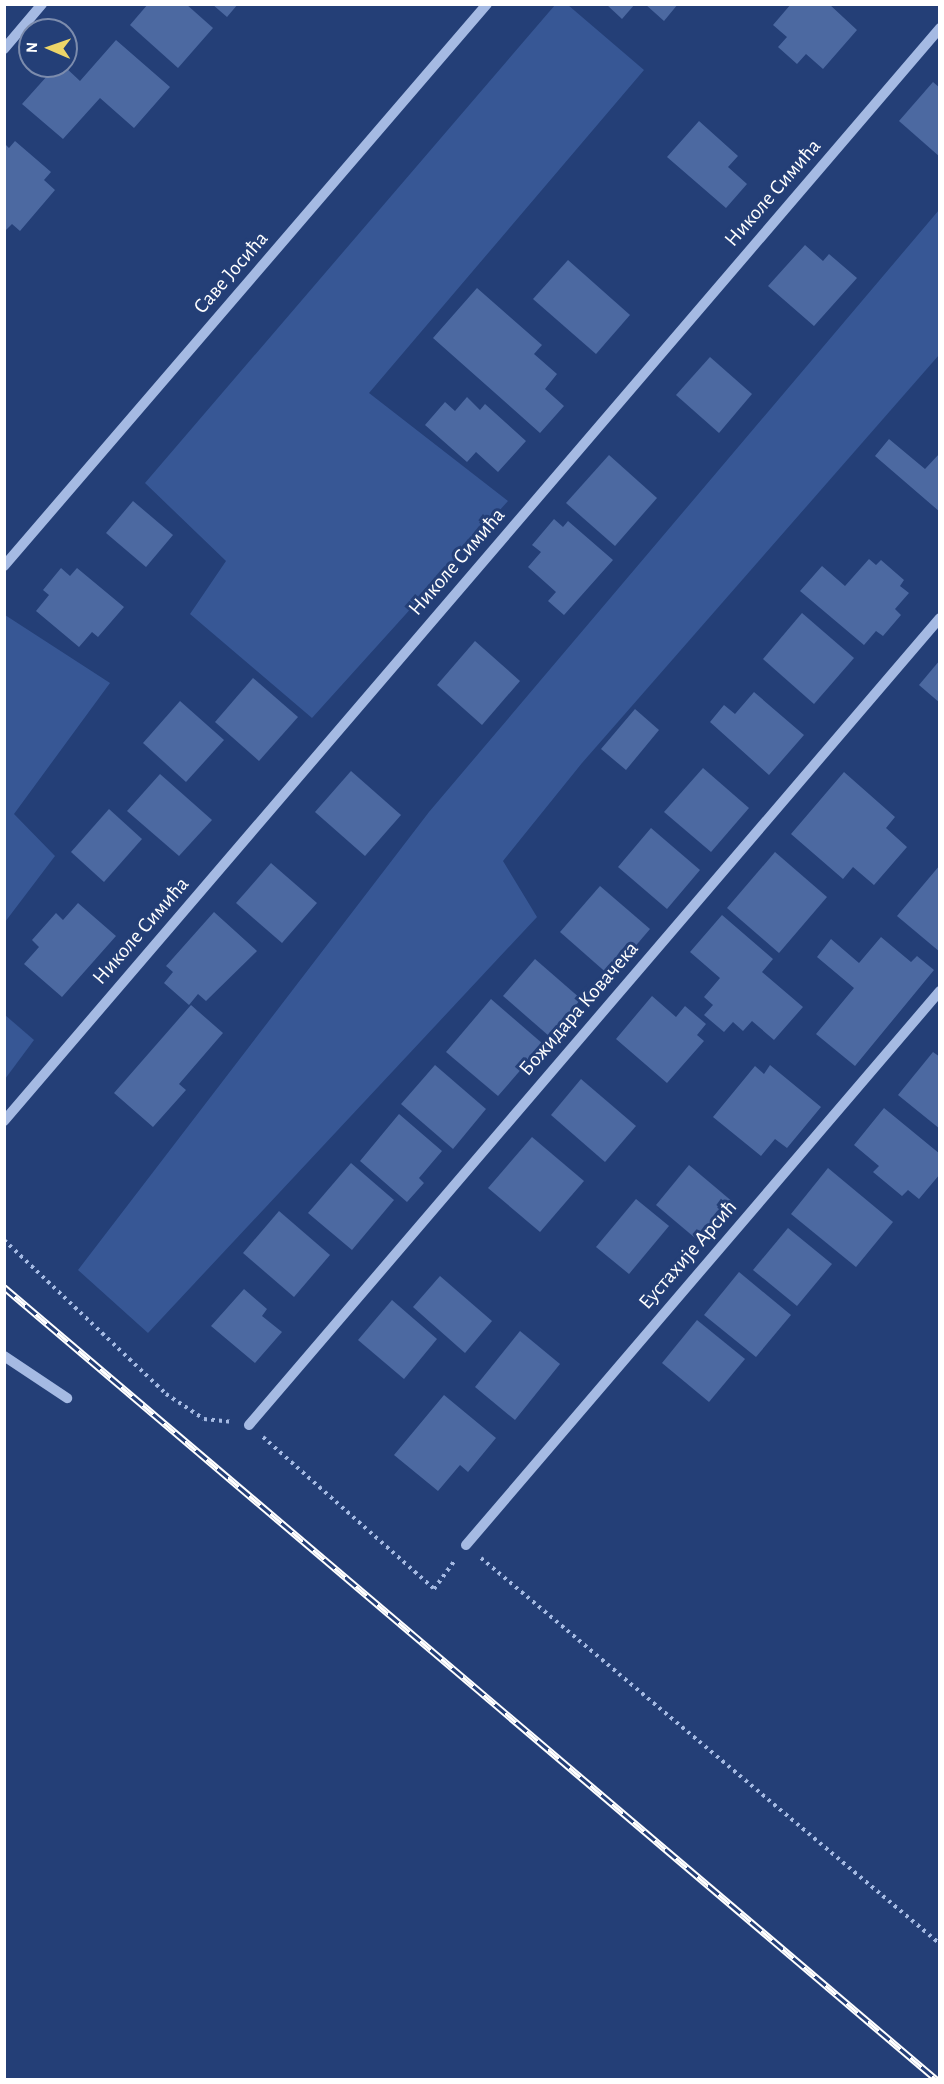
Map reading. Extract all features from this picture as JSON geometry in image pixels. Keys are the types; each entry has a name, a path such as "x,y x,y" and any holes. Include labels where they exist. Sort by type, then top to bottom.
{"street":[{"path":"4,49 42,4"},
{"name":"Саве Јосића","path":"4,566 487,4"},
{"name":"Николе Симића","path":"4,1121 939,28"},
{"name":"Божидара Ковачека","path":"249,1425 939,618"},
{"name":"Еустахије Арсић","path":"466,1545 939,991"},
{"path":"4,1356 67,1398"}],"path":[{"path":"4,1240 166,1395 204,1419 249,1425 434,1589 466,1545 939,1944"}],"shaded area":[{"path":"555,5 568,5 644,70 369,393 508,501 312,718 190,614 226,561 145,483"},
{"path":"939,210 939,355 582,763 503,861 537,917 148,1333 78,1270 429,812"},
{"path":"5,615 110,683 14,814 55,856 5,922"},
{"path":"5,1015 34,1040 5,1079"}],"building":[{"path":"148,4 186,4 213,28 178,68 130,25"},
{"path":"212,4 238,4 227,17"},
{"path":"606,4 635,4 622,19"},
{"path":"645,4 678,4 664,21"},
{"path":"791,4 829,4 857,30 823,69 806,54 797,64 778,47 787,37 773,25"},
{"path":"116,40 170,87 134,128 100,98 63,139 22,104 45,78 77,78 80,81"},
{"path":"933,82 940,88 940,157 899,121"},
{"path":"699,121 738,156 728,167 747,184 726,208 667,157"},
{"path":"15,141 51,172 44,180 55,190 20,231 12,224 4,232 4,143 9,148"},
{"path":"805,245 823,261 829,254 857,278 814,326 768,286"},
{"path":"568,260 630,315 596,354 533,299"},
{"path":"477,288 542,345 534,354 557,374 545,389 564,406 540,433 433,338"},
{"path":"710,357 752,394 719,433 676,395"},
{"path":"467,397 480,410 485,404 526,441 498,472 476,452 467,462 425,425 445,402 455,411"},
{"path":"889,439 925,469 940,453 940,512 875,456"},
{"path":"609,455 657,498 615,546 566,503"},
{"path":"133,501 173,535 146,567 106,533"},
{"path":"554,519 563,527 568,521 613,560 564,615 548,601 556,592 528,567 541,552 532,545"},
{"path":"869,559 876,565 881,560 904,580 900,586 909,593 895,609 901,615 883,636 876,631 864,645 800,591 822,566 845,586"},
{"path":"61,568 70,576 77,568 124,607 98,637 92,632 79,647 36,611 49,595 43,590"},
{"path":"802,613 854,658 814,704 763,659"},
{"path":"475,641 520,681 482,725 437,685"},
{"path":"940,660 940,703 919,685"},
{"path":"253,678 298,717 259,761 215,722"},
{"path":"754,692 804,735 769,775 710,722 724,705 735,714"},
{"path":"180,701 224,740 186,782 143,743"},
{"path":"635,709 659,730 626,770 601,749"},
{"path":"703,768 749,808 711,852 664,812"},
{"path":"351,771 401,815 365,856 315,812"},
{"path":"844,772 895,817 886,828 907,847 874,885 853,867 843,879 791,834"},
{"path":"160,774 212,820 179,856 127,811"},
{"path":"109,809 142,839 104,882 71,852"},
{"path":"651,828 700,870 667,909 618,867"},
{"path":"775,852 827,897 779,953 727,908"},
{"path":"271,863 317,903 282,943 236,903"},
{"path":"940,865 940,952 897,916"},
{"path":"600,886 650,929 610,976 560,932"},
{"path":"78,903 116,936 62,997 24,964 39,947 32,940 56,913 63,920"},
{"path":"214,912 257,951 206,1001 198,994 189,1005 164,983 173,972 166,966"},
{"path":"722,915 773,959 762,972 803,1007 774,1040 752,1021 743,1031 733,1022 724,1032 704,1015 713,1005 704,997 720,978 690,952"},
{"path":"881,937 911,962 917,956 934,970 855,1066 816,1034 854,988 817,957 831,939 859,963"},
{"path":"535,959 581,999 549,1036 503,996"},
{"path":"652,996 676,1017 685,1006 706,1024 697,1035 704,1041 667,1083 616,1039"},
{"path":"491,999 543,1044 498,1096 446,1052"},
{"path":"191,1005 223,1033 179,1084 186,1090 153,1127 114,1093"},
{"path":"933,1052 940,1057 940,1129 898,1095"},
{"path":"435,1065 486,1109 453,1149 401,1104"},
{"path":"770,1065 821,1107 787,1148 775,1139 761,1156 713,1117 755,1066 764,1074"},
{"path":"581,1079 636,1126 605,1162 551,1115"},
{"path":"884,1108 940,1154 940,1174 919,1199 908,1190 902,1196 873,1172 879,1166 854,1145"},
{"path":"399,1114 442,1151 419,1178 424,1183 407,1202 360,1161"},
{"path":"532,1137 584,1181 540,1232 488,1188"},
{"path":"351,1163 394,1200 352,1250 308,1213"},
{"path":"689,1165 734,1203 701,1243 656,1205"},
{"path":"828,1168 893,1222 856,1267 791,1214"},
{"path":"636,1199 669,1226 629,1274 596,1247"},
{"path":"279,1211 330,1255 294,1297 243,1253"},
{"path":"788,1228 832,1264 797,1306 753,1270"},
{"path":"739,1272 791,1315 756,1357 704,1315"},
{"path":"440,1276 492,1321 465,1353 413,1307"},
{"path":"244,1289 267,1309 262,1316 282,1332 255,1363 211,1326"},
{"path":"392,1300 437,1339 404,1379 358,1340"},
{"path":"697,1320 745,1359 709,1402 662,1363"},
{"path":"520,1331 560,1364 515,1420 475,1387"},
{"path":"444,1395 496,1438 468,1472 460,1465 438,1491 394,1455"}],"railway":[{"path":"4,1287 937,2080"}]}
